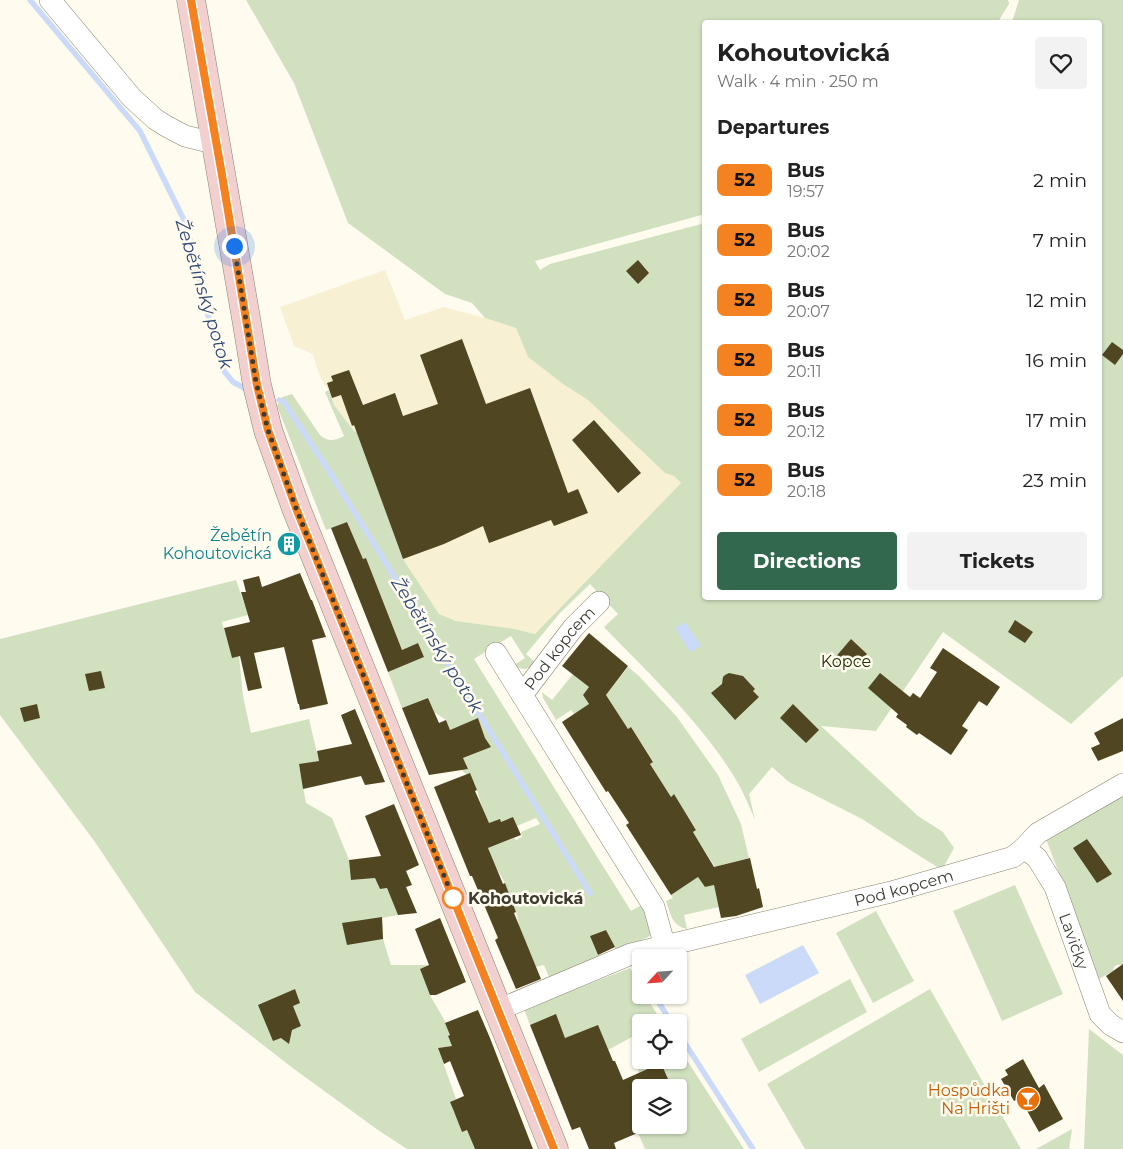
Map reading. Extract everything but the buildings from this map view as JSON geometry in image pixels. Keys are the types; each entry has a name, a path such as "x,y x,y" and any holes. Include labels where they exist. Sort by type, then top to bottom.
{"street":[{"path":"50,0 143,109 166,126 185,136 204,141 216,140"},
{"path":"191,0 259,393 268,430 296,508 554,1149"},
{"name":"Pod kopcem","path":"522,695 573,628 600,602"},
{"name":"Pod kopcem","path":"496,653 654,906 664,947"},
{"name":"Pod kopcem","path":"498,1010 631,954 891,892 1013,856 1024,848 1038,833 1123,784"},
{"name":"Lavičky","path":"1024,848 1037,858 1055,888 1100,1014 1111,1025 1123,1032"}],"shaded area":[{"path":"385,270 405,320 444,307 516,328 528,357 563,384 588,400 665,473 674,476 681,483 535,634 515,629 456,621 439,614 403,559 357,432 354,431 334,405 329,390 323,383 316,366 313,354 294,346 280,307"}],"green space":[{"name":"Kopce","path":"246,0 1008,0 1009,4 999,20 702,20 702,215 535,261 540,270 550,264 702,224 702,600 1102,600 1102,20 1013,20 1019,0 1123,0 1123,676 1071,724 943,632 876,731 821,726 918,816 943,832 954,848 942,870 862,819 789,782 772,767 749,794 755,820 735,778 706,737 674,699 604,627 618,614 590,584 560,613 526,654 536,663 531,667 523,669 514,665 525,658 511,636 474,659 631,911 643,904 651,934 617,952 606,930 590,936 599,958 549,977 544,965 536,967 520,929 505,883 495,866 488,848 514,838 516,840 522,837 521,832 540,824 536,818 517,826 513,817 501,822 488,824 474,783 460,768 457,761 490,747 478,718 450,730 446,720 434,712 428,698 402,708 388,672 424,657 418,643 402,650 366,558 363,559 347,522 326,530 277,406 282,397 292,394 320,435 328,440 337,439 344,436 325,392 329,390 334,405 354,431 357,432 403,559 439,614 456,621 515,629 535,634 681,483 674,476 665,473 588,400 563,384 528,357 516,328 485,318 472,303 445,294 348,223 294,83"},
{"path":"236,580 248,615 222,622 232,658 239,656 243,696 251,733 309,719 319,761 299,765 306,803 332,818 349,860 352,880 375,878 380,889 387,888 398,915 382,918 383,939 391,965 429,965 420,969 431,997 445,1021 452,1046 438,1048 456,1099 451,1102 462,1132 467,1130 475,1149 407,1149 294,1069 195,992 95,842 0,715 0,639"},
{"path":"628,667 639,676 677,717 718,775 741,824 749,858 715,867 693,832 696,829 674,795 671,797 650,764 653,761 631,727 628,729 606,695"},
{"path":"573,674 589,687 583,695 590,706 574,714 571,710 556,720 543,698 542,692 552,700"},
{"path":"1123,794 1123,965 1117,965 1113,971 1099,979 1046,839"},
{"path":"698,877 705,887 714,885 719,907 684,915 687,929 675,922 666,901 673,898 671,895"},
{"path":"1015,885 1063,994 1002,1021 953,911"},
{"path":"876,911 914,981 873,1003 836,933"},
{"path":"630,968 632,972 632,1004 651,1004 657,1014 632,1014 632,1037 608,1050 598,1026 565,1038 556,1015 530,1025 524,1009"},
{"path":"850,979 867,1012 759,1072 741,1039"},
{"path":"930,989 1021,1149 805,1149 767,1084"},
{"path":"1089,1029 1123,1055 1123,1149 1084,1149"},
{"path":"687,1060 744,1149 645,1149 638,1134 687,1134 687,1079 668,1079 664,1069 687,1069"},
{"path":"638,1069 648,1069 639,1073"},
{"path":"1072,1129 1069,1149 1036,1149"}],"water":[{"path":"685,622 701,646 690,652 675,628"},
{"path":"803,945 819,973 760,1004 745,975"}],"waterway":[{"name":"Žebětínský potok","path":"30,0 140,131 186,224 206,308 224,371 233,382 246,389"},
{"name":"Žebětínský potok","path":"279,400 284,402 329,471 590,893"},
{"name":"Žebětínský potok","path":"660,1004 666,1014"},
{"name":"Žebětínský potok","path":"687,1046 753,1149"}],"bus line":[{"name":"52","path":"191,0 213,120 256,382 268,430 296,508 554,1149"}],"place":[{"name":"Žebětín Kohoutovická","path":"289,544"},
{"name":"Kohoutovická","path":"453,898"},
{"name":"Hospůdka Na Hrišti","path":"1028,1099"}],"route":[{"path":"234,246 256,382 268,430 296,508 453,898"}]}
